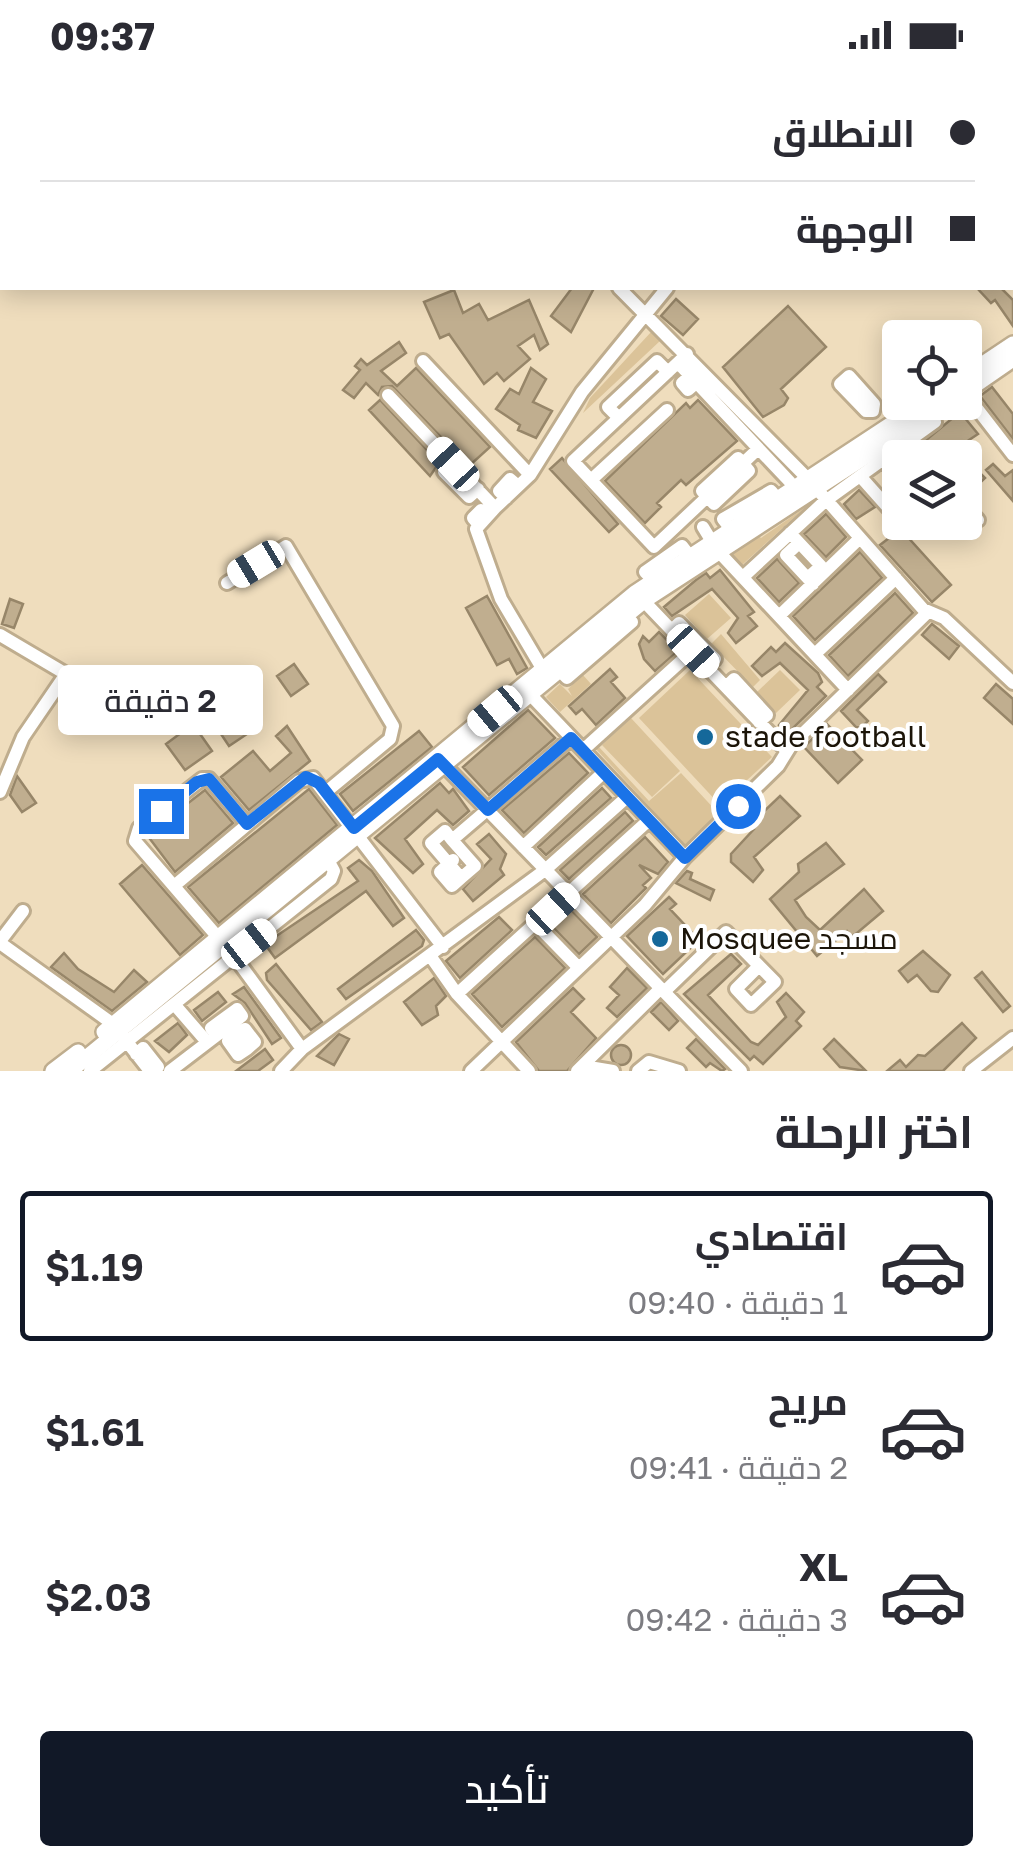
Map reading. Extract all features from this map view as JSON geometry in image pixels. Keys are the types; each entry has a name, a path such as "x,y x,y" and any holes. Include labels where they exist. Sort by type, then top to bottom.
{"street":[{"path":"621,290 649,314 677,363 790,482"},
{"path":"543,670 500,600 476,529 492,512 499,491 510,479 518,486 530,474 582,392 666,290"},
{"path":"982,365 1013,344"},
{"path":"982,380 1013,359"},
{"path":"423,361 530,474"},
{"path":"619,418 608,407 657,362 677,363 816,490 927,613 952,624 1013,683"},
{"path":"595,440 677,363"},
{"path":"843,378 888,427"},
{"path":"652,387 657,393 597,450 594,432 568,456 654,547 708,496 714,504 750,470 743,464 758,449"},
{"path":"388,395 453,464 444,472 469,498 478,490 492,512"},
{"path":"591,480 667,410"},
{"path":"982,414 1013,455"},
{"path":"810,581 786,555 816,490 888,427 904,420"},
{"path":"527,691 543,670 710,539 816,490 913,420"},
{"path":"912,440 934,420"},
{"path":"53,1071 174,1004 226,948 357,832 527,691 560,671 626,616 653,580 777,498 860,476 882,461"},
{"path":"860,476 882,501"},
{"path":"743,576 795,538"},
{"path":"710,539 848,690"},
{"path":"779,616 810,581 859,539"},
{"path":"227,582 286,546 393,726 390,739 326,792"},
{"path":"815,654 896,578"},
{"path":"640,596 672,630 679,623 696,648 715,659 707,667 726,687 734,680 745,691 767,715 759,722 787,751"},
{"path":"471,1071 612,937 778,766 787,751 927,613"},
{"path":"0,635 66,674 22,737 0,792"},
{"path":"583,750 696,648"},
{"path":"527,691 685,858"},
{"path":"452,840 571,738"},
{"path":"442,763 741,1071"},
{"path":"523,847 604,772"},
{"path":"174,886 306,777 326,792 443,947"},
{"path":"247,824 209,779 202,779 139,828 135,840 226,948 302,1049"},
{"path":"281,1071 302,1049 546,870 627,796"},
{"path":"456,994 649,820"},
{"path":"70,1071 226,948 329,862 357,832"},
{"path":"445,832 463,852 475,866 461,878 431,844 445,832"},
{"path":"449,864 463,852"},
{"path":"23,912 0,942 120,1033 151,1071"},
{"path":"536,924 579,968"},
{"path":"580,1068 726,932 760,966"},
{"path":"431,957 456,994 528,1071"},
{"path":"174,1004 212,1035"},
{"path":"170,1071 212,1035 233,1023 244,1028 255,1042 247,1049"},
{"path":"90,1071 120,1033"},
{"path":"971,1071 1013,1038"},
{"path":"638,1071 649,1062 679,1071"},
{"path":"580,1068 613,1071"}],"shaded area":[{"path":"652,331 660,341 583,413 590,398"},
{"path":"807,506 742,565 731,553 758,535 761,538"},
{"path":"709,594 731,618 707,639 685,615"},
{"path":"721,634 760,680 753,687 711,644"},
{"name":"stade football","path":"690,670 772,757 720,805 639,718"},
{"path":"780,670 800,690 776,713 757,692"},
{"path":"583,675 591,684 560,712 546,697 560,684 572,696 568,689"},
{"path":"631,718 680,771 652,797 602,745"},
{"path":"599,747 649,801 681,773 719,814 690,845 684,844 596,749"}],"building":[{"path":"454,290 463,313 479,304 488,320 529,300 548,344 540,350 534,335 518,346 530,359 504,381 497,373 484,384 449,334 440,338 424,302"},
{"path":"570,290 593,290 571,332 551,316"},
{"path":"979,290 1003,290 1013,300 1013,326 995,300 991,303"},
{"path":"676,299 698,319 683,335 661,316"},
{"path":"788,306 826,347 781,389 788,398 784,405 763,417 723,367"},
{"path":"399,342 406,353 381,371 397,386 416,368 490,447 469,466 392,386 382,387 378,395 366,383 354,398 343,390 360,370 355,366 361,359 367,365"},
{"path":"531,368 546,379 533,402 552,411 536,438 518,430 520,425 496,409 510,389 519,394"},
{"path":"992,387 1013,414 1013,439 982,399"},
{"path":"380,400 439,463 430,476 369,410"},
{"path":"698,400 737,441 686,485 681,480 657,503 661,507 645,523 605,481 686,403 690,408"},
{"path":"950,420 967,420 978,434 969,440 926,440"},
{"path":"562,458 618,524 609,532 550,469"},
{"path":"993,464 1005,476 1013,470 1013,501 986,470"},
{"path":"859,490 875,507 856,519 844,504"},
{"path":"826,514 846,537 826,557 804,534"},
{"path":"887,540 910,540 951,585 932,602 880,545"},
{"path":"860,552 882,578 815,640 793,616"},
{"path":"777,559 799,583 779,602 757,578"},
{"path":"720,570 754,612 748,616 757,626 736,643 728,633 738,618 712,589 672,616 664,607 706,573 710,578"},
{"path":"895,593 913,613 848,676 829,655"},
{"path":"487,596 527,668 517,674 509,659 497,665 466,608"},
{"path":"10,599 23,604 14,628 2,624"},
{"path":"932,624 959,646 949,659 922,635"},
{"path":"659,632 678,651 655,671 644,659 639,644 643,636 649,642"},
{"path":"785,643 818,673 822,682 817,687 826,696 788,733 779,725 808,690 780,663 762,676 752,666 771,647 776,652"},
{"path":"294,664 308,684 291,696 277,676"},
{"path":"610,669 617,677 611,682 625,698 596,725 582,709 576,714 569,706"},
{"path":"878,674 886,682 857,710 868,721 861,728 856,727 841,711"},
{"path":"996,684 1013,699 1013,724 984,698"},
{"path":"528,710 555,738 489,795 463,767"},
{"path":"236,718 247,734 229,746 219,731"},
{"path":"193,724 212,751 185,770 166,744"},
{"path":"827,724 862,760 838,783 804,747"},
{"path":"287,726 310,761 249,810 221,777 253,751 270,771 291,753 276,736"},
{"path":"419,731 432,747 353,811 340,794"},
{"path":"569,753 588,773 524,833 502,810"},
{"path":"17,776 36,803 22,812 10,795"},
{"path":"440,783 449,793 453,789 469,811 453,825 437,810 405,839 423,864 413,873 375,838"},
{"path":"602,788 611,798 546,855 538,847"},
{"path":"309,789 337,825 219,923 188,887"},
{"path":"205,790 233,823 175,872 147,835"},
{"path":"780,796 800,816 754,857 763,870 753,882 731,862 731,854 754,829 750,825"},
{"path":"625,812 633,821 569,879 560,870"},
{"path":"489,834 506,854 500,869 504,875 473,901 463,889 491,859 477,844"},
{"path":"645,837 668,862 658,874 639,865 651,878 611,923 583,894"},
{"path":"826,843 844,864 795,900 806,917 820,930 864,889 883,911 857,933 851,936 847,931 817,956 770,899 799,872 798,864"},
{"path":"359,860 372,871 404,918 393,926 366,891 275,958 267,947 269,941 358,881 348,868"},
{"path":"142,865 203,935 180,955 120,884"},
{"path":"687,871 692,873 690,879 714,890 710,900 676,883"},
{"path":"669,897 676,904 670,909 699,940 663,974 627,936"},
{"path":"568,907 597,937 579,954 550,924"},
{"path":"499,917 512,930 460,978 446,961"},
{"path":"416,930 424,940 422,946 346,999 338,989"},
{"path":"535,937 565,968 502,1027 472,994"},
{"path":"923,951 950,975 938,992 931,991 917,975 908,982 899,971"},
{"path":"64,953 78,969 114,992 134,970 147,982 112,1011 51,967"},
{"path":"731,954 741,964 708,995 751,1042 758,1045 786,1017 777,1002 786,993 804,1012 796,1021 801,1026 763,1064 754,1056 750,1060 684,994"},
{"path":"276,964 322,1022 311,1030 267,980 266,973"},
{"path":"627,968 647,988 617,1017 607,1008 619,995 610,987"},
{"path":"982,972 1010,1006 1003,1012 975,978"},
{"path":"434,978 446,996 436,1006 438,1015 422,1025 404,1002"},
{"path":"244,987 281,1038 272,1044 245,1003 233,994"},
{"path":"573,988 584,999 571,1012 596,1038 567,1071 539,1071 516,1042"},
{"path":"218,992 226,1002 202,1021 194,1010"},
{"path":"661,1002 678,1021 669,1030 651,1012"},
{"path":"178,1023 187,1035 169,1052 155,1041"},
{"path":"962,1023 976,1038 943,1071 887,1071 900,1060 906,1067 918,1055 925,1056"},
{"path":"339,1034 349,1039 334,1065 317,1056"},
{"path":"696,1039 725,1069 710,1063 706,1067 687,1048"},
{"path":"834,1039 866,1071 840,1067 824,1049"},
{"path":"621,1045 631,1055 621,1065 611,1055"},
{"path":"265,1049 273,1060 258,1071 236,1071"}],"place":[{"name":"stade football","path":"705,737"},
{"name":"Mosquee مسجد","path":"660,939"}],"route":[{"path":"161,811 197,782 209,779 247,824 306,777 319,783 354,828 438,759 488,810 571,738 685,858 738,806"}]}
